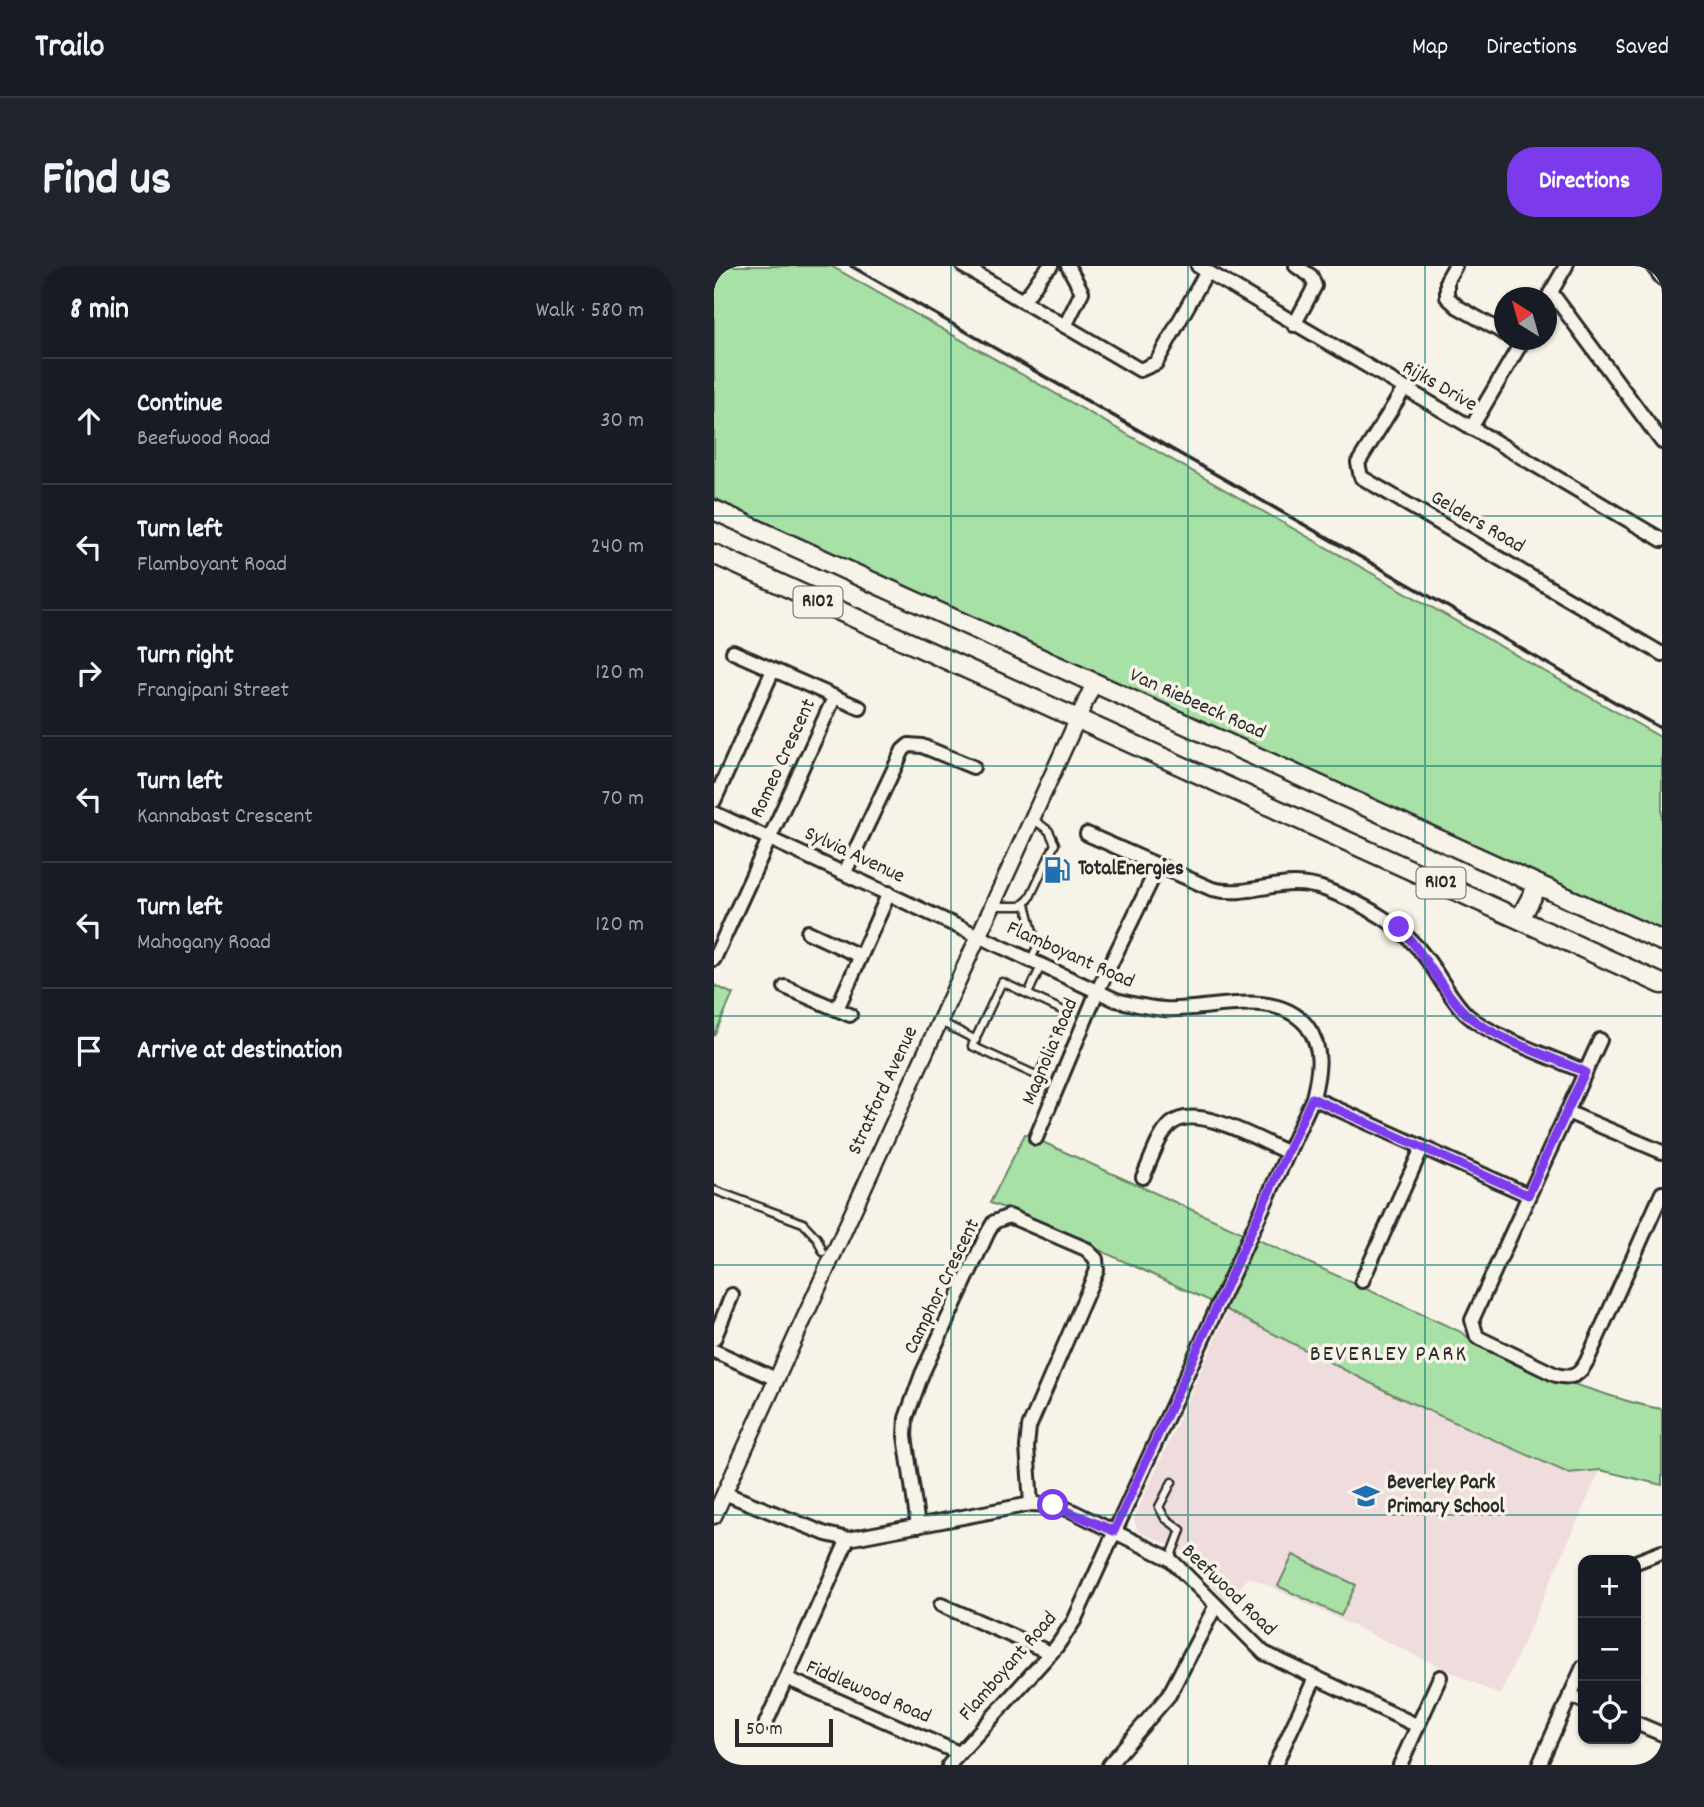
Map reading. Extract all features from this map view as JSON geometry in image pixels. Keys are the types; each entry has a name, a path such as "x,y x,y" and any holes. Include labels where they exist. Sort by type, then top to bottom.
{"main road":[{"name":"Van Riebeeck Road","path":"714,510 1662,941"},
{"name":"R102","path":"714,554 1662,984"},
{"path":"1520,919 1538,885"}],"street":[{"path":"963,266 1140,370 1156,363 1202,270"},
{"path":"1021,300 1029,296 1044,270 1051,266"},
{"path":"1065,326 1082,292 1068,266"},
{"path":"1294,325 1315,286 1311,276 1296,266"},
{"path":"1455,266 1447,280 1447,297 1458,307 1494,327"},
{"path":"1554,287 1566,266"},
{"path":"1653,266 1662,278"},
{"name":"Rijks Drive","path":"1202,270 1662,540"},
{"path":"1557,305 1662,442"},
{"path":"1471,428 1514,350"},
{"name":"Gelders Road","path":"1404,389 1358,463 1361,477 1662,654"},
{"name":"Romeo Crescent","path":"733,652 860,708"},
{"path":"714,801 773,670"},
{"name":"Stratford Avenue","path":"714,1516 1094,683"},
{"name":"Romeo Crescent","path":"714,959 834,698"},
{"path":"845,872 902,750 909,745 922,746 973,767"},
{"name":"Sylvia Avenue","path":"714,813 978,936"},
{"path":"1087,834 1158,867 1219,891 1296,883 1327,890 1359,904 1391,922 1413,941 1457,1004 1473,1020 1585,1072"},
{"name":"Magnolia Road","path":"1036,1138 1097,992 1158,867"},
{"path":"836,1009 889,893"},
{"path":"808,932 860,956"},
{"name":"Flamboyant Road","path":"949,1765 1069,1630 1312,1098 1320,1072 1316,1042 1299,1017 1288,1010 1254,1004 1164,1009 1128,1003 1097,992 978,936"},
{"path":"785,987 850,1015"},
{"path":"1600,1040 1472,1320 1473,1330 1485,1343 1569,1378 1582,1371 1662,1193"},
{"path":"1312,1098 1528,1195"},
{"path":"1567,1112 1662,1152"},
{"path":"1143,1177 1170,1125 1189,1116 1217,1122 1287,1153"},
{"path":"1362,1281 1422,1148"},
{"name":"Camphor Crescent","path":"918,1526 905,1436 911,1399 988,1232 994,1222 1009,1216 1086,1249 1096,1259 1097,1270 1029,1427 1027,1447 1031,1504"},
{"path":"714,1339 733,1295"},
{"path":"714,1351 776,1378"},
{"name":"Beefwood Road","path":"724,1493 826,1534 848,1539 1031,1504 1062,1507 1170,1559 1264,1653 1418,1726"},
{"name":"Fiddlewood Road","path":"848,1539 786,1678 959,1753"},
{"path":"1641,1560 1662,1552"},
{"path":"941,1605 1051,1653"},
{"path":"1109,1765 1170,1695 1216,1605"},
{"path":"1401,1765 1440,1676"},
{"path":"766,1723 786,1678"},
{"path":"1275,1765 1315,1678"},
{"path":"1539,1765 1578,1678"},
{"path":"1570,1695 1578,1699"},
{"path":"1641,1725 1662,1734"}],"lane":[{"path":"1028,994 1037,947 1026,904 1055,844 1049,831 1031,818"},
{"path":"992,906 1026,904"},
{"path":"1002,982 1028,994 1068,1013 1038,1076 972,1046 1002,982"},
{"path":"939,1021 976,1040"},
{"path":"714,1190 803,1223 817,1238 823,1252"},
{"path":"1170,1559 1181,1530 1165,1518 1158,1507 1172,1482"}],"shaded area":[{"name":"Beverley Park Primary School","path":"1228,1311 1312,1354 1568,1473 1600,1470 1500,1695 1250,1577 1225,1601 1181,1550 1138,1531 1134,1519"}],"green space":[{"path":"714,266 831,266 1662,738 1662,935 714,498"},
{"path":"714,985 733,994 714,1036"},
{"path":"1025,1134 1243,1233 1212,1302 1021,1214 990,1203"},
{"path":"1254,1238 1459,1331 1518,1364 1622,1400 1662,1409 1662,1485 1600,1470 1568,1473 1396,1396 1221,1307"},
{"path":"1293,1555 1356,1585 1341,1616 1278,1586"}],"railway":[{"path":"851,266 1662,729"}],"place":[{"name":"TotalEnergies","path":"1057,870"},
{"name":"Beverley Park Primary School","path":"1366,1496"}],"district":[{"name":"BEVERLEY PARK","path":"1389,1355"}],"route":[{"path":"1053,1505 1114,1531 1312,1098 1528,1195 1585,1072 1473,1020 1457,1004 1430,963 1399,927"}]}
